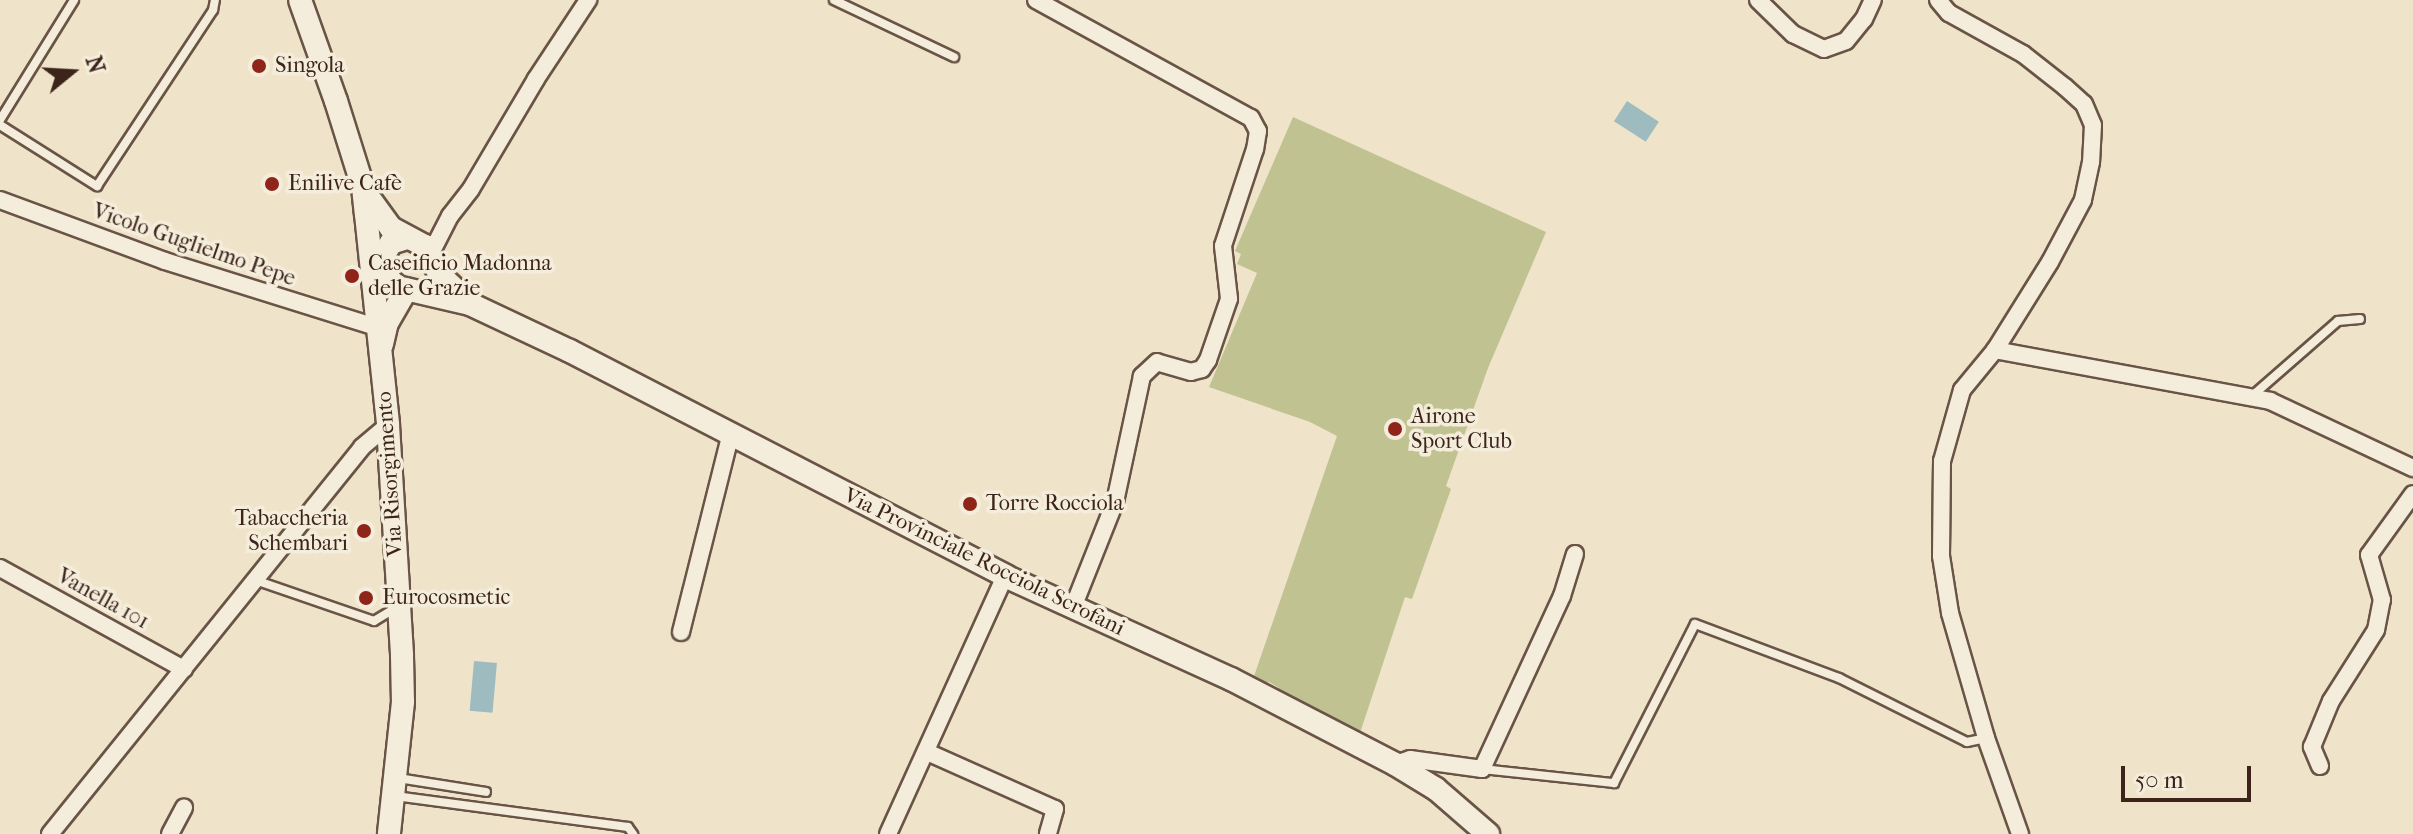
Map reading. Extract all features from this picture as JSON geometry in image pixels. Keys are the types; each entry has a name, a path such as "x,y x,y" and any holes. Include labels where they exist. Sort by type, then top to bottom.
{"street":[{"path":"300,0 363,187 380,216 408,238 420,242 439,274 470,304"},
{"path":"380,353 387,323 409,289 427,278 431,258 450,216 471,189 536,79 588,0"},
{"path":"1036,0 1251,118 1258,131 1223,246 1229,299 1208,360 1202,369 1191,372 1157,362 1142,376 1115,502 1074,605"},
{"path":"1758,0 1793,34 1824,49 1846,41 1864,19 1873,0"},
{"path":"1938,0 1949,13 2023,54 2065,87 2084,104 2093,125 2083,200 2050,262 1995,350 1962,390 1942,461 1943,570 1950,613 1986,738 2020,834"},
{"name":"Via Risorgimento","path":"363,187 378,265 374,296 388,425 403,702 389,834"},
{"name":"Vicolo Guglielmo Pepe","path":"0,200 165,261 376,327"},
{"path":"450,216 408,238 391,243 378,265 393,285 470,304"},
{"name":"Via Provinciale Rocciola Scrofani","path":"470,304 570,351 730,437 1005,576 1231,679 1395,764 1436,789 1488,834"},
{"path":"1995,350 2270,401 2413,468"},
{"path":"50,834 362,447 388,425"},
{"path":"681,632 730,437"},
{"path":"2320,766 2312,747 2331,701 2376,630 2382,600 2369,555 2413,494"},
{"path":"1395,764 1410,759 1482,769 1562,596 1575,554"},
{"name":"Vanella 101","path":"0,568 184,669"},
{"path":"888,834 1005,576"},
{"path":"927,752 1055,809 1048,834"},
{"path":"170,834 184,808"}],"lane":[{"path":"74,0 0,122 97,186 213,10 215,0"},
{"path":"834,0 954,57"},
{"path":"2251,397 2338,321 2360,319"},
{"path":"255,580 374,621 399,607"},
{"path":"1482,769 1614,783 1695,624 1839,678 1967,742 1986,738"},
{"path":"396,787 486,792"},
{"path":"396,787 628,827 633,834"}],"green space":[{"name":"Airone Sport Club","path":"1293,117 1546,232 1488,368 1446,486 1451,489 1412,599 1405,597 1358,739 1281,698 1279,688 1269,682 1259,685 1252,682 1337,436 1310,422 1209,387 1257,273 1237,264 1241,254 1235,251"}],"water":[{"path":"1627,101 1659,122 1646,142 1614,121"},
{"path":"474,661 497,663 493,713 470,711"}],"place":[{"name":"Singola","path":"259,66"},
{"name":"Enilive Cafè","path":"272,184"},
{"name":"Caseificio Madonna delle Grazie","path":"352,276"},
{"name":"Airone Sport Club","path":"1395,429"},
{"name":"Torre Rocciola","path":"970,504"},
{"name":"Tabaccheria Schembari","path":"364,531"},
{"name":"Eurocosmetic","path":"366,598"}]}
